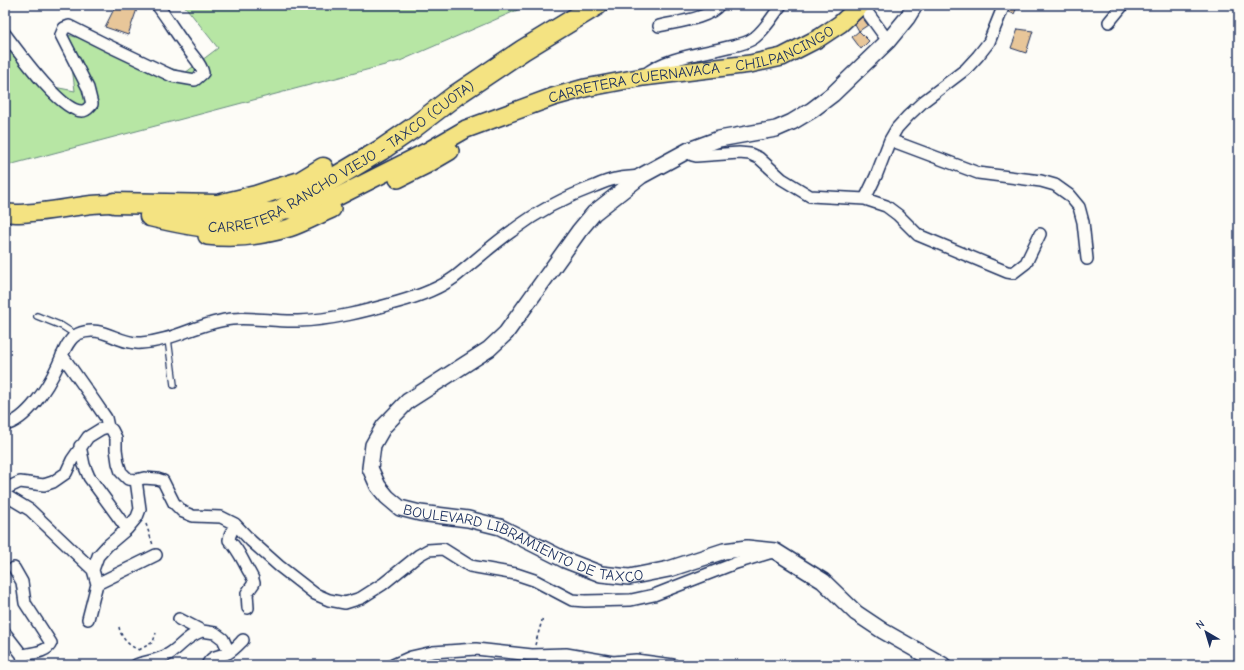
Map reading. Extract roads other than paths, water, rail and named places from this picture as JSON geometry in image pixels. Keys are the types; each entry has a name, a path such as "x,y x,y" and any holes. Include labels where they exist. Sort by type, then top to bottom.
{"highway":[{"name":"CARRETERA RANCHO VIEJO - TAXCO (CUOTA)","path":"150,216 191,226 235,227 252,224 267,218 313,189 382,150 456,95 523,50 597,5"},
{"name":"CARRETERA RANCHO VIEJO - TAXCO (CUOTA)","path":"114,203 218,205 256,196 300,182 410,117 450,88 489,65 523,50"}],"main road":[{"name":"CARRETERA CUERNAVACA - CHILPANCINGO","path":"114,203 163,208 178,212 219,215 299,209 327,202 421,154 466,129 553,97 585,88 643,77 738,66 782,57 819,38 840,24 862,5"},
{"name":"BOULEVARD LIBRAMIENTO DE TAXCO","path":"914,5 907,18 888,41 834,94 812,110 792,122 776,129 719,139 689,150 641,176 594,213 579,231 506,333 489,349 408,402 384,426 373,445 370,468 378,486 387,498 400,508 420,513 468,519 500,527 565,560 601,574 629,577 669,569 724,551 747,548 775,551 823,581 856,613 877,628 943,665"},
{"name":"CARRETERA CUERNAVACA - CHILPANCINGO","path":"114,203 179,228 208,236 238,237 269,233 290,227 350,202 426,165 514,112"},
{"path":"5,213 27,213 114,203"}],"street":[{"path":"5,34 39,77 59,99 76,110 83,112 92,104 91,97 88,88 60,35 64,28 69,26 172,76 195,80 203,73 201,66 157,5"},
{"path":"659,26 704,15 715,10 718,5"},
{"path":"643,77 654,68 661,65 698,54 744,44 759,34 781,5"},
{"path":"862,5 888,41"},
{"path":"866,198 890,140 897,128 924,101 966,68 978,56 989,42 1004,5"},
{"path":"1109,22 1122,5"},
{"path":"890,140 978,173 1041,181 1055,186 1069,194 1079,207 1083,222 1087,259"},
{"path":"689,150 692,155 696,156 739,153 750,154 759,158 782,179 810,196 866,198 886,206 898,215 918,235 1007,272 1013,273 1026,263 1040,234"},
{"path":"5,425 12,423 31,407 45,390 69,342 76,335 89,330 103,332 125,340 139,343 168,339 202,325 232,319 299,321 337,317 400,302 436,288 454,278 512,231 544,210 582,191 614,179 641,176"},
{"path":"62,355 106,418 108,427 112,430 116,438 118,463 122,472 128,479 136,480 144,478 163,481 174,503 183,512 193,516 221,517 235,524 270,558 315,594 329,600 345,602 361,598 383,584 419,555 428,550 443,549 470,566 516,574 534,580 572,600 585,601 631,600 654,595 736,563 775,551"},
{"path":"5,489 20,482 44,485 53,482 66,473 80,446 88,438 101,429 108,427"},
{"path":"80,446 88,477 127,529"},
{"path":"93,570 98,556 127,529 137,517 140,510 136,480"},
{"path":"5,495 30,510 93,570 97,584 88,619"},
{"path":"235,524 229,540 238,549 247,569 253,577 254,583 247,593 248,608"},
{"path":"97,584 156,554"},
{"path":"5,633 23,660 49,647 51,643 25,603 22,582 14,568"},
{"path":"179,619 202,631 215,633 223,639 229,652"},
{"path":"136,665 160,659 192,635 202,631"},
{"path":"207,665 213,657 229,652 243,640"},
{"path":"393,665 411,657 450,650 476,650 532,655 566,654 612,662 636,660 673,665"}],"lane":[{"path":"37,316 62,326 76,335"},
{"path":"168,339 174,385"}]}
